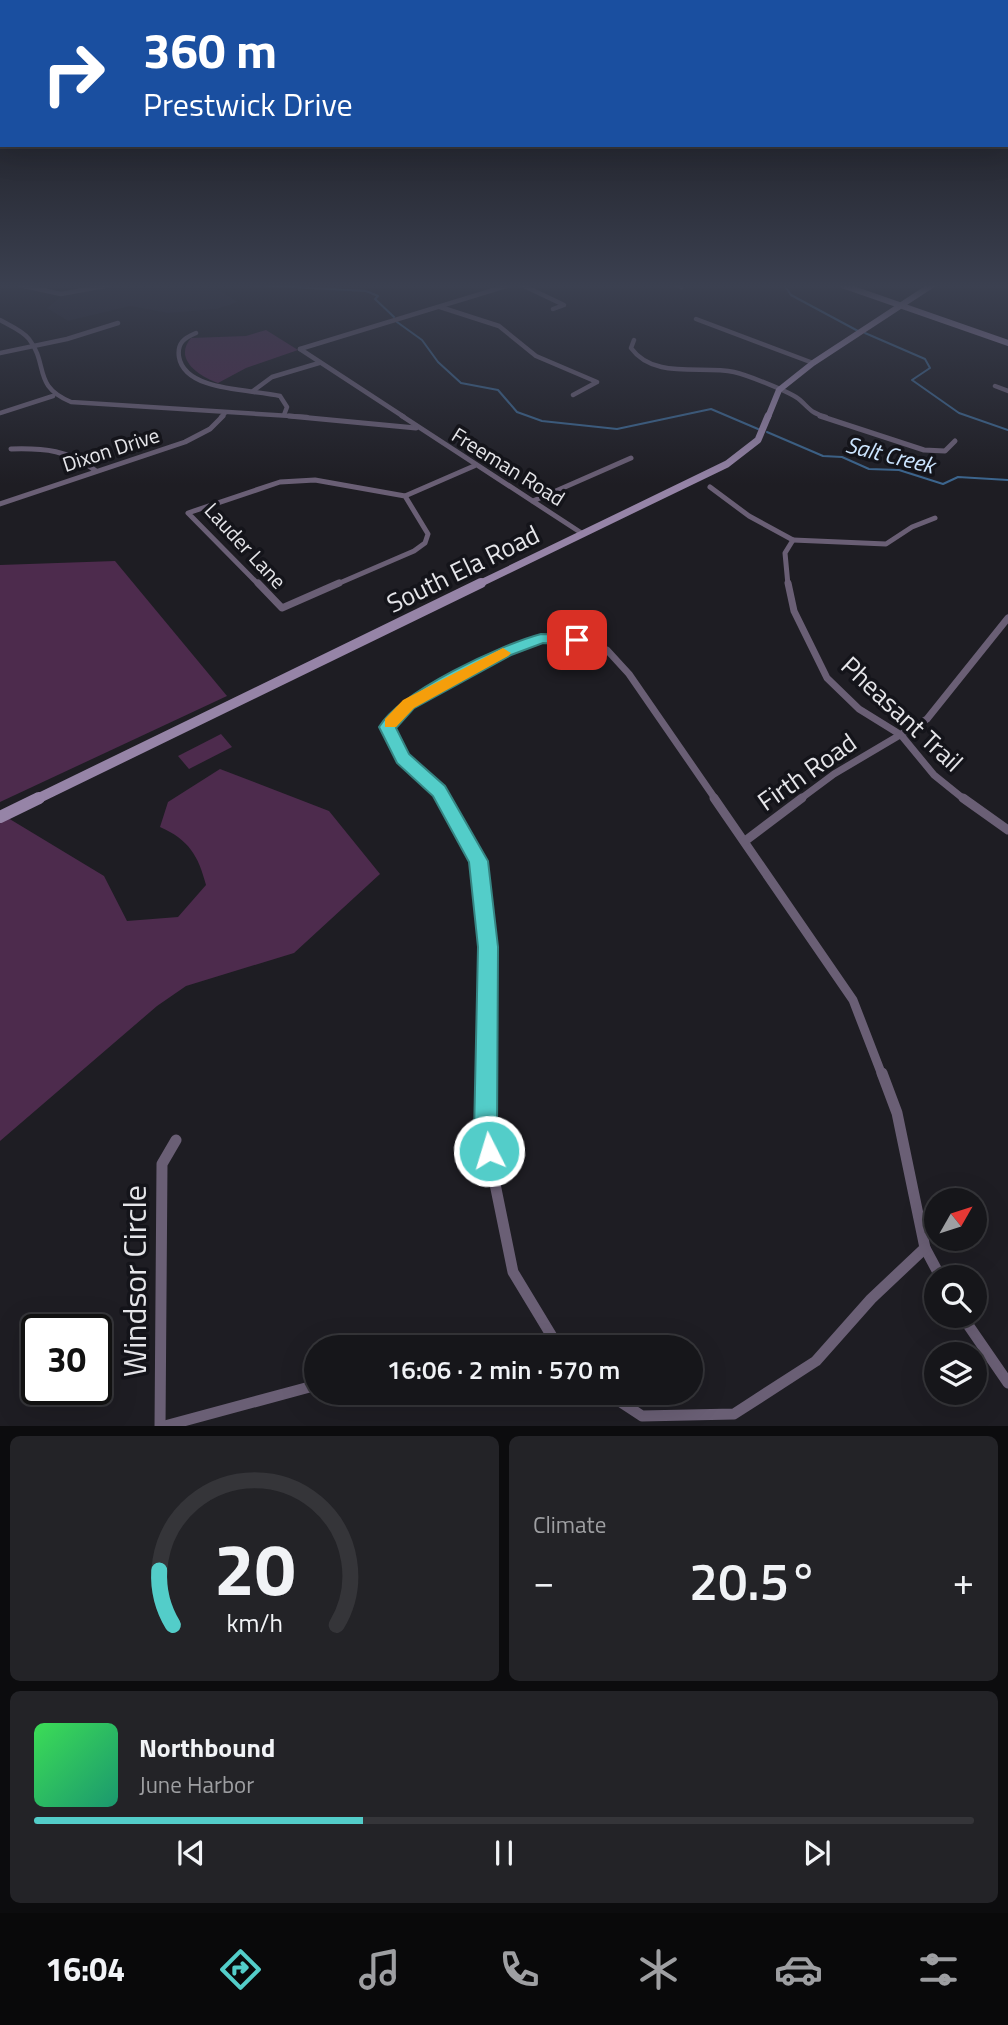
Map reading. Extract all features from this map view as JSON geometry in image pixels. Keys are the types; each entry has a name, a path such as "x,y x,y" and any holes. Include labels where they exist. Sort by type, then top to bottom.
{"main road":[{"name":"South Ela Road","path":"0,817 727,464 758,440 779,390 831,352"}],"street":[{"path":"35,352 44,385 53,396"},
{"path":"178,352 178,358 185,369 197,380 219,388 253,391 283,399 287,407 284,415"},
{"name":"Freeman Road","path":"303,352 474,466 583,534"},
{"path":"531,352 594,380 604,379"},
{"path":"634,352 672,370 734,372 799,399 808,412 895,438 924,450 945,450 954,441"},
{"path":"782,352 813,363"},
{"path":"253,391 272,377 319,363"},
{"path":"573,395 597,382 594,380"},
{"path":"995,386 1008,391"},
{"path":"0,413 53,396 71,401 284,415 416,428"},
{"name":"Dixon Drive","path":"0,504 185,442 210,429 225,413"},
{"path":"11,449 47,448 78,455 96,471"},
{"path":"533,502 631,458"},
{"path":"405,496 474,466"},
{"name":"Lauder Lane","path":"297,481 347,483 382,494 405,496 428,534 425,543 414,551 282,608 188,513 248,490 297,481"},
{"path":"710,487 749,516 793,540 886,544 912,527 935,518"},
{"name":"Pheasant Trail","path":"793,540 785,553 794,611 827,678 859,709 901,735 934,775 988,818 1008,830"},
{"name":"Firth Road","path":"744,841 834,774 927,719 1008,618"},
{"path":"551,1335 513,1272 485,1135 488,947 478,861 439,791 403,758 387,727 409,704 506,651 541,638 577,640 607,650 629,674 853,1000 897,1114 924,1243"},
{"name":"Windsor Circle","path":"161,1426 162,1164 176,1140"},
{"path":"625,1405 642,1416 734,1414 816,1361 871,1299 924,1249"},
{"path":"970,1328 1008,1383"},
{"path":"161,1426 304,1388"}],"shaded area":[{"path":"294,352 246,368 218,383 196,371 185,353"},
{"path":"115,561 227,696 0,802 0,565"},
{"path":"221,734 232,747 189,769 178,756"},
{"path":"220,769 329,811 380,874 294,953 186,986 157,1006 0,1141 0,822 8,818 104,876 127,921 178,917 206,885 200,865 191,850 178,837 160,827 168,802"}],"waterway":[{"name":"Salt Creek","path":"430,352 461,383 498,390 517,412 542,421 617,429 711,409 758,429"},
{"path":"908,352 925,359 930,368 912,380 959,413 1008,430"},
{"name":"Salt Creek","path":"767,432 823,456 842,457 869,469 899,470 943,484 958,477 1008,480"}],"slow traffic":[{"path":"390,723 409,704 503,653"}],"route":[{"path":"489,1151 485,1135 488,947 478,861 439,791 403,758 387,727 409,704 506,651 541,638 577,640"}]}
